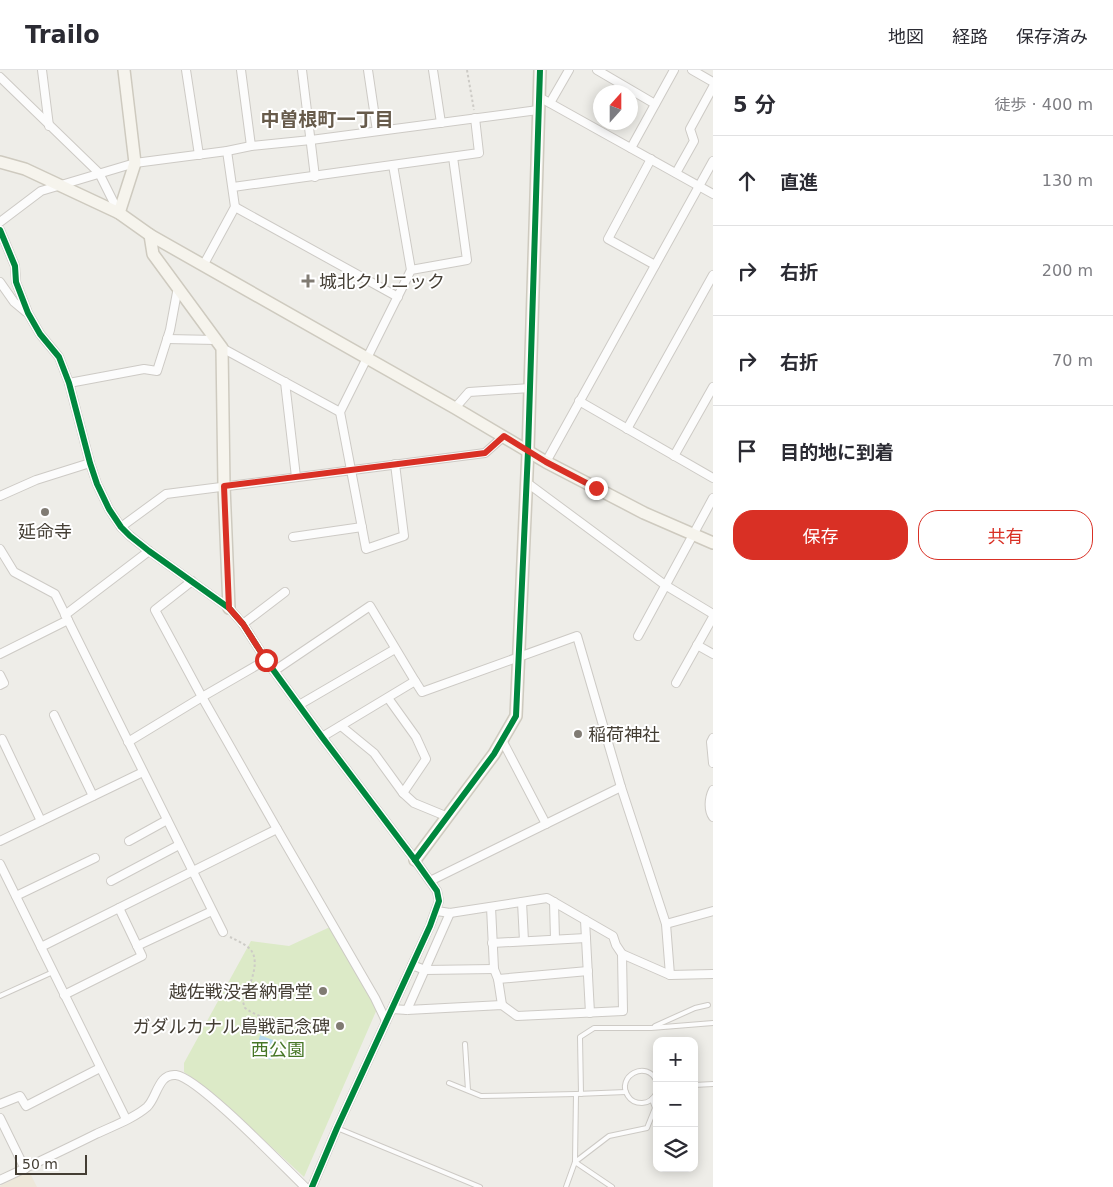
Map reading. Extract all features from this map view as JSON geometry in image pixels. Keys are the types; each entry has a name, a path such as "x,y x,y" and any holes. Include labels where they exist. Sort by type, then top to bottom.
{"street":[{"path":"42,70 49,126"},
{"path":"118,212 135,164 124,70"},
{"path":"186,70 199,155"},
{"path":"241,70 251,146"},
{"path":"302,70 315,177"},
{"path":"368,70 377,131"},
{"path":"433,70 441,123"},
{"path":"415,860 448,817 502,740 516,716 528,451 540,70"},
{"path":"550,104 569,70"},
{"path":"597,70 655,104"},
{"path":"631,148 674,70"},
{"path":"692,70 713,82"},
{"path":"0,77 98,173 118,212"},
{"path":"676,173 694,141 690,129 713,87"},
{"path":"539,97 713,194"},
{"path":"0,222 41,191 98,173 135,164 251,146 311,140 538,110"},
{"path":"233,187 480,153 475,118"},
{"path":"204,264 235,207 227,151"},
{"path":"411,270 467,260 453,156"},
{"path":"651,160 608,239 655,265"},
{"path":"546,462 713,161"},
{"path":"0,162 25,169 118,212 150,235 204,264 546,462 644,513 713,543"},
{"path":"393,165 411,270 340,412 366,549 404,536 396,464"},
{"path":"235,207 398,296"},
{"path":"0,230 15,266 16,282 28,314 40,334 59,357 69,383 90,463 97,484 109,509 121,527 148,551 229,608 243,624 298,705 415,860 436,891 439,901 436,911 312,1187"},
{"path":"150,235 153,254 219,344 340,412"},
{"path":"627,430 713,275"},
{"path":"0,283 16,282"},
{"path":"0,283 14,302 28,314"},
{"path":"69,383 144,369 156,371 167,339 178,287"},
{"path":"167,339 219,344"},
{"path":"219,344 229,608"},
{"path":"285,382 296,477"},
{"path":"674,456 713,387"},
{"path":"455,408 469,392 530,388"},
{"path":"579,401 713,478"},
{"path":"121,527 166,494 485,453 504,436"},
{"path":"0,496 36,480 90,463"},
{"path":"526,482 665,585 713,616 676,683"},
{"path":"638,636 713,498"},
{"path":"293,537 362,527"},
{"path":"0,549 3,560 14,572 55,594 222,932"},
{"path":"0,654 66,617 148,551"},
{"path":"192,581 155,610 202,697 375,998 386,1021"},
{"path":"243,624 285,592"},
{"path":"274,671 370,606 422,692 577,636 621,787 666,924 670,975"},
{"path":"697,645 713,654"},
{"path":"298,705 396,649"},
{"path":"128,742 266,660"},
{"path":"0,675 4,683 0,685"},
{"path":"322,737 415,681"},
{"path":"388,698 416,737 426,759 402,793"},
{"path":"54,715 93,796"},
{"path":"341,726 374,753 402,793 414,803 448,817"},
{"path":"713,738 710,742 713,763"},
{"path":"0,740 2,739 41,821"},
{"path":"502,740 546,824"},
{"path":"0,841 143,772"},
{"path":"430,881 621,787"},
{"path":"713,790 710,796 710,813 713,817"},
{"path":"129,840 167,820"},
{"path":"41,947 277,829"},
{"path":"111,881 179,845"},
{"path":"16,896 96,858"},
{"path":"0,864 126,1120"},
{"path":"436,911 450,914 547,898 613,936 622,954 670,975 713,974"},
{"path":"522,902 524,941"},
{"path":"554,902 555,939"},
{"path":"491,907 494,969 498,979 502,1005"},
{"path":"64,995 142,956 119,908"},
{"path":"137,946 212,911"},
{"path":"666,924 713,911"},
{"path":"407,1010 450,914"},
{"path":"584,920 590,1013"},
{"path":"492,943 586,938"},
{"path":"392,1009 407,1010 502,1005 517,1016 623,1011 622,954"},
{"path":"412,965 425,970 494,969"},
{"path":"498,979 588,971"},
{"path":"0,1104 20,1096 26,1106 100,1068"},
{"path":"0,1180 126,1120 147,1106 159,1084 165,1078 175,1075 184,1078 224,1108 305,1187"},
{"path":"0,1118 25,1169"}],"lane":[{"path":"0,996 53,972"},
{"path":"651,1028 695,1008 708,1005"},
{"path":"566,1187 575,1162 580,1037 594,1028 651,1028 713,1023"},
{"path":"465,1044 468,1090"},
{"path":"575,1162 609,1136 647,1128 655,1108 652,1099 644,1103 635,1102 626,1092 626,1082 631,1074 635,1072 649,1072 653,1076"},
{"path":"449,1082 481,1096 626,1092"},
{"path":"698,1085 713,1084"},
{"path":"337,1128 480,1187"},
{"path":"575,1162 612,1187"}],"path":[{"path":"468,70 475,118"},
{"path":"222,932 251,949 254,958 255,966 243,1002 246,1008 292,1031"}],"shaded area":[{"path":"29,1171 37,1187 0,1187 0,1186"}],"green space":[{"name":"西公園","path":"330,927 377,1009 304,1177 237,1115 184,1072 184,1063 251,941 289,946"}],"water":[{"path":"260,1035 278,1042 271,1053 273,1054 271,1060 252,1052 255,1046 257,1047"}],"cycle path":[{"path":"415,860 494,754 516,716 528,451 540,70"},
{"path":"0,230 15,266 16,282 28,313 40,334 59,357 69,383 90,463 97,484 109,509 121,527 130,536 229,608 243,624 266,660 437,891 439,901 430,926 337,1128 312,1187"}],"place":[{"name":"城北クリニック","path":"308,281"},
{"name":"延命寺","path":"45,512"},
{"name":"稲荷神社","path":"578,734"},
{"name":"越佐戦没者納骨堂","path":"323,991"},
{"name":"ガダルカナル島戦記念碑","path":"340,1026"}],"district":[{"name":"中曽根町一丁目","path":"327,119"}],"route":[{"path":"266,660 243,624 229,608 224,486 485,453 504,436 546,462 596,488"}]}
